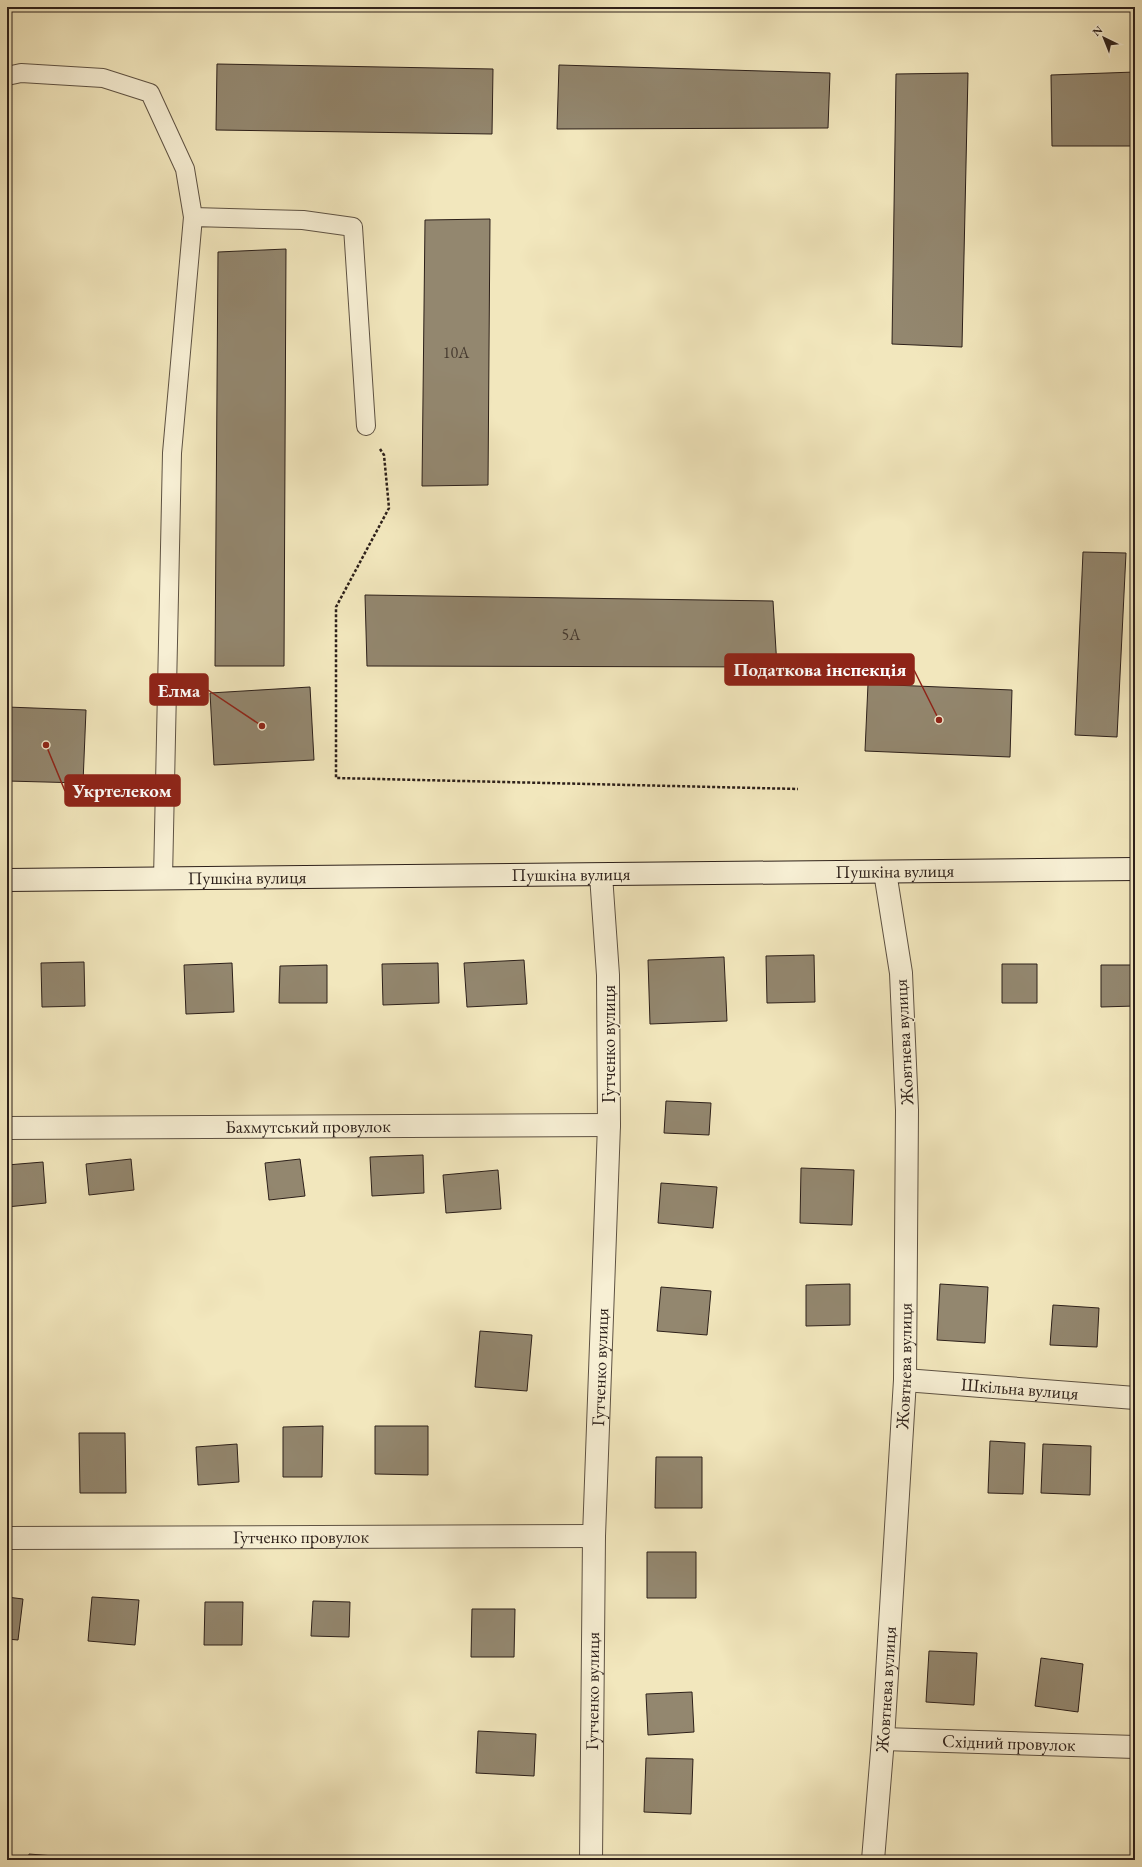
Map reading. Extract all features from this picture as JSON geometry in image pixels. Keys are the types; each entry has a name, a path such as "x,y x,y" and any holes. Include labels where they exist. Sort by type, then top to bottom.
{"street":[{"name":"Пушкіна вулиця","path":"7,880 1135,869"},
{"name":"Жовтнева вулиця","path":"873,1860 883,1740 905,1380 907,1102 901,973 885,872"},
{"name":"Гутченко вулиця","path":"591,1860 594,1536 610,1125 608,975 601,875"},
{"name":"Бахмутський провулок","path":"7,1128 610,1125"},
{"name":"Шкільна вулиця","path":"905,1380 1135,1398"},
{"name":"Гутченко провулок","path":"7,1538 594,1536"},
{"name":"Східний провулок","path":"883,1740 1135,1747"}],"lane":[{"path":"7,76 21,73 103,78 150,93 185,169 193,218 172,453 163,879"},
{"path":"193,218 303,220 353,226 366,426"}],"path":[{"path":"366,426 384,455 389,508 336,607 336,778 798,789"}],"building":[{"path":"217,64 493,69 492,134 216,130"},
{"path":"559,65 830,73 828,128 557,129"},
{"path":"1135,72 1135,146 1052,146 1051,75"},
{"path":"968,73 962,347 892,344 896,74"},
{"path":"490,219 488,485 422,486 425,220"},
{"path":"286,249 284,666 215,666 218,252"},
{"path":"1083,552 1126,553 1117,737 1075,735"},
{"path":"365,595 773,601 777,667 367,666"},
{"path":"868,684 1012,690 1010,757 865,751"},
{"path":"310,687 314,760 214,765 210,693"},
{"path":"7,707 86,710 83,783 7,781"},
{"path":"814,955 815,1002 767,1003 766,956"},
{"path":"724,957 727,1021 650,1024 648,960"},
{"path":"524,960 527,1004 467,1007 464,963"},
{"path":"84,962 85,1006 42,1007 41,963"},
{"path":"232,963 234,1012 186,1014 184,965"},
{"path":"438,963 439,1003 383,1005 382,964"},
{"path":"1002,964 1037,964 1037,1003 1002,1003"},
{"path":"327,965 327,1003 279,1003 280,966"},
{"path":"1101,965 1135,965 1135,1006 1101,1007"},
{"path":"666,1101 711,1103 709,1135 664,1133"},
{"path":"423,1155 424,1193 372,1196 370,1157"},
{"path":"131,1159 134,1190 89,1195 86,1164"},
{"path":"300,1159 305,1196 269,1200 265,1163"},
{"path":"43,1162 46,1203 7,1207 7,1165"},
{"path":"801,1168 854,1170 852,1225 800,1223"},
{"path":"498,1170 501,1209 446,1213 443,1175"},
{"path":"661,1183 717,1187 713,1228 658,1223"},
{"path":"850,1284 850,1325 806,1326 806,1285"},
{"path":"940,1284 988,1287 985,1343 937,1340"},
{"path":"661,1287 711,1291 707,1335 657,1331"},
{"path":"1053,1305 1099,1308 1097,1347 1050,1345"},
{"path":"480,1331 532,1335 527,1391 475,1387"},
{"path":"323,1426 322,1477 283,1477 283,1427"},
{"path":"375,1426 428,1426 428,1475 375,1474"},
{"path":"79,1433 125,1433 126,1493 80,1493"},
{"path":"990,1441 1025,1443 1023,1494 988,1493"},
{"path":"237,1444 239,1482 198,1485 196,1447"},
{"path":"1043,1444 1091,1446 1090,1495 1041,1493"},
{"path":"7,1450 11,1450 8,1492 7,1492"},
{"path":"656,1457 702,1457 702,1508 655,1508"},
{"path":"647,1552 696,1552 696,1598 647,1598"},
{"path":"7,1597 23,1599 18,1640 7,1639"},
{"path":"92,1597 139,1600 135,1645 88,1641"},
{"path":"313,1601 350,1602 349,1637 311,1636"},
{"path":"205,1602 243,1602 242,1645 204,1645"},
{"path":"472,1609 515,1609 514,1657 471,1657"},
{"path":"929,1651 977,1653 974,1705 926,1702"},
{"path":"1041,1658 1083,1664 1078,1712 1035,1706"},
{"path":"692,1692 694,1732 648,1735 646,1694"},
{"path":"478,1731 536,1734 534,1776 476,1773"},
{"path":"646,1758 693,1759 691,1814 644,1812"},
{"path":"29,1854 80,1858 80,1860 28,1860"},
{"path":"346,1858 391,1859 391,1860 346,1860"}],"place":[{"name":"Податкова інспекція","path":"939,720"},
{"name":"Елма","path":"262,726"},
{"name":"Укртелеком","path":"46,745"}]}
